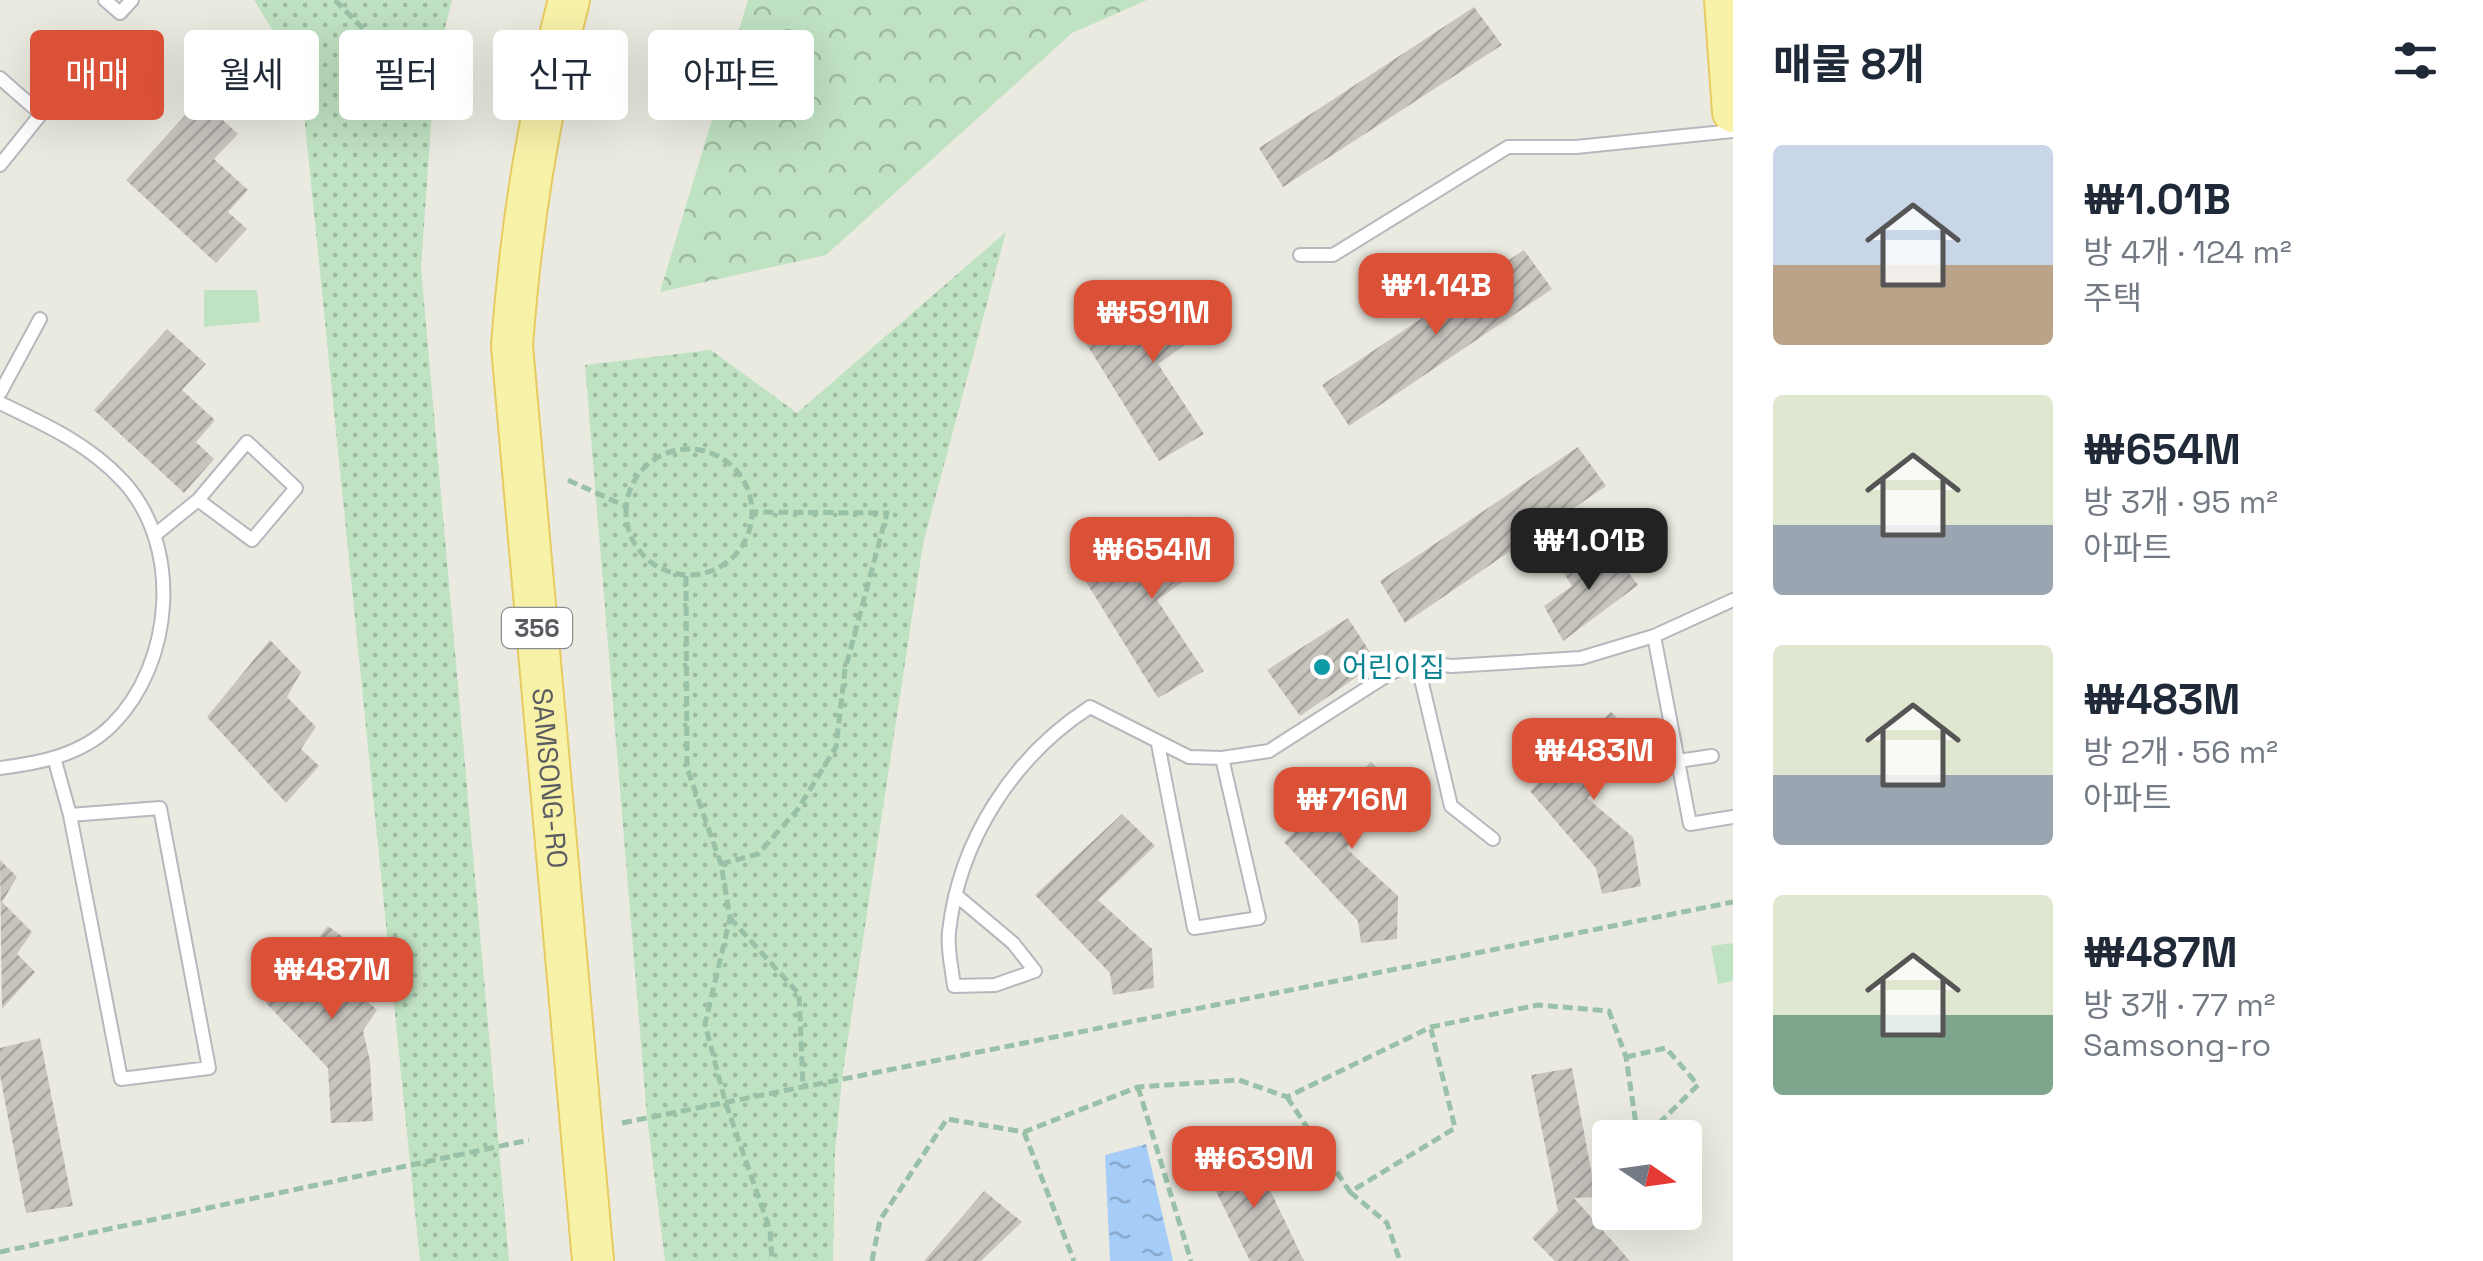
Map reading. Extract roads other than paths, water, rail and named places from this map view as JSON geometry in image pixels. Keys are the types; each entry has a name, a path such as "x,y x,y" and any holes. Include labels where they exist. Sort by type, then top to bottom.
{"main road":[{"name":"SAMSONG-RO","path":"570,0 543,99 522,220 512,346 593,1261"},
{"path":"1726,0 1733,112"}],"lane":[{"path":"105,0 120,13 132,0"},
{"path":"0,78 41,114 0,165"},
{"path":"1300,255 1333,256 1508,148 1576,147 1733,131"},
{"path":"0,393 40,319"},
{"path":"0,403 76,439 124,482 156,534 165,595 152,665 112,726 55,760 0,768"},
{"path":"156,534 198,500 247,442 296,488 252,540 198,500"},
{"path":"957,896 1012,942 1036,971 995,985 954,986 948,934 957,896 984,820 1004,789 1060,726 1090,707 1189,757 1222,758 1269,751 1388,674 1417,662 1452,666 1580,658 1654,636 1733,600"},
{"path":"1654,636 1690,824 1733,817"},
{"path":"1417,662 1451,806 1493,839"},
{"path":"1158,744 1194,928 1259,918 1222,758"},
{"path":"1678,761 1712,756"},
{"path":"55,760 70,815 121,1079 210,1068 160,808 70,815"}],"water":[{"path":"1146,1144 1173,1261 1110,1261 1105,1155"}],"place":[{"name":"어린이집","path":"1322,667"}]}
